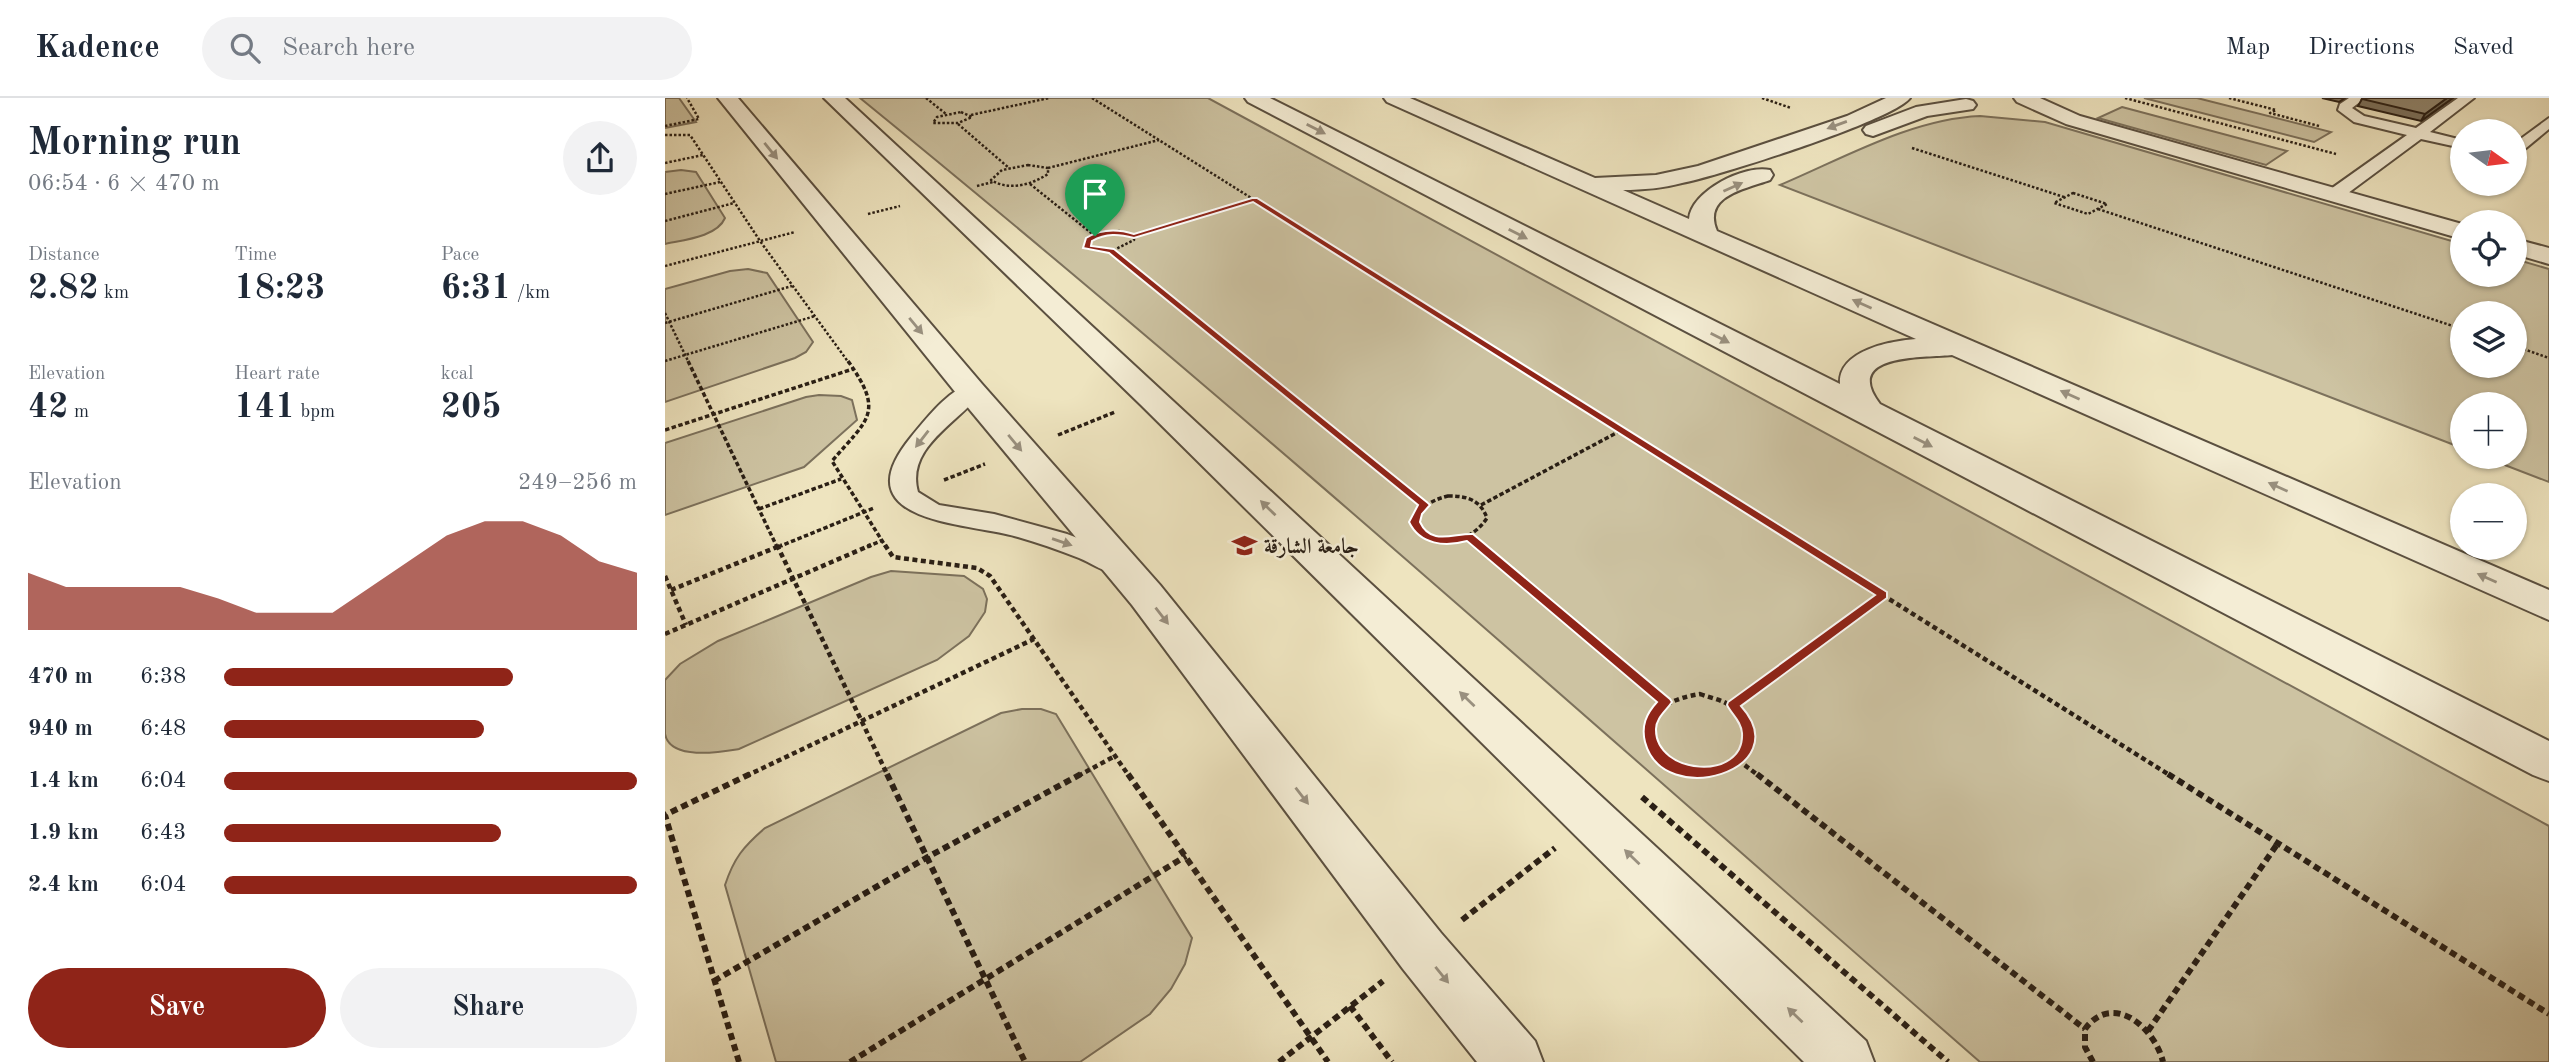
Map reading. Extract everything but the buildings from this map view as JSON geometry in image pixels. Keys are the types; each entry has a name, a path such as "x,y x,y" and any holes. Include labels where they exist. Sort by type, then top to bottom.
{"street":[{"path":"727,98 1120,565 1422,951 1514,1062"},
{"path":"834,98 1845,1062"},
{"path":"1255,98 2549,762"},
{"path":"1394,98 2549,606"},
{"path":"1582,181 1643,184 1670,181 1840,124 1900,98"},
{"path":"1927,98 1994,103 2073,120 2450,229"},
{"path":"1707,236 1701,221 1701,211 1707,201 1723,191 1911,115 1994,103"},
{"path":"1767,150 1797,161"},
{"path":"2527,250 2549,256"},
{"path":"1872,416 1855,393 1857,372 1865,362 1884,352 1909,347 1928,346 1968,351"}],"lane":[{"path":"2358,98 2345,107 2349,115 2450,142"},
{"path":"2335,195 2467,98"},
{"path":"2527,140 2549,122"},
{"path":"971,391 940,419 915,449 903,470 902,484 907,495 918,506 936,512 1027,531 1120,565"}],"path":[{"path":"665,126 699,119 687,98"},
{"path":"926,98 946,114"},
{"path":"971,115 969,119 957,123 933,123 937,117 946,114 971,115 1049,98"},
{"path":"1092,98 2549,1014"},
{"path":"2125,98 2337,155 2345,149"},
{"path":"2229,98 2276,110 2270,113 2330,129"},
{"path":"957,123 1009,168"},
{"path":"665,135 688,134 734,204 853,369 870,400 867,420 832,461 841,480 893,556 978,568 990,576 1328,1062"},
{"path":"1048,168 1048,174 1029,183 1011,186 991,180 996,173 1009,168 1028,165 1048,168 1159,139"},
{"path":"665,163 703,155"},
{"path":"665,194 720,182"},
{"path":"1029,183 1095,236"},
{"path":"2098,209 2107,204 2073,193 2054,202 2088,214 2098,209 2450,325"},
{"path":"1134,236 1130,244 1112,251 1087,248 1089,240 1095,236 1119,231 1134,236 1254,200"},
{"path":"665,221 734,204"},
{"path":"1112,251 1424,505"},
{"path":"667,322 792,286"},
{"path":"665,313 1025,1062"},
{"path":"665,361 815,316"},
{"path":"2527,350 2549,358"},
{"path":"665,430 853,369"},
{"path":"1481,505 1621,430"},
{"path":"759,509 841,480"},
{"path":"1448,496 1472,499 1481,505 1487,518 1478,531 1454,541 1427,537 1419,531 1415,522 1417,513 1424,505 1448,496"},
{"path":"1469,537 1665,702"},
{"path":"665,634 883,540"},
{"path":"665,576 686,625"},
{"path":"1733,705 1883,595"},
{"path":"739,1062 665,814 862,723 1034,639"},
{"path":"1700,694 1718,697 1733,705 1744,718 1749,733 1747,747 1738,760 1723,770 1702,773 1681,769 1664,760 1653,746 1649,729 1654,714 1665,702 1681,695 1700,694"},
{"path":"714,981 926,858 1115,757"},
{"path":"1738,760 2085,1029"},
{"path":"1592,818 1633,789 1948,1062"},
{"path":"2148,1031 2278,843"},
{"path":"850,1062 1186,856"},
{"path":"1350,1006 1392,1062"},
{"path":"2093,1062 2085,1047 2085,1029 2095,1017 2111,1013 2130,1018 2148,1031 2158,1044 2163,1062"}],"shaded area":[{"path":"665,98 679,98 696,122 665,128"},
{"path":"860,98 1208,98 2549,826 2549,1062 1980,1062 1284,454 1003,215"},
{"path":"2144,98 2197,98 2331,132 2314,142"},
{"path":"2122,107 2287,151 2266,165 2098,118"},
{"path":"1980,116 2045,122 2450,240 2450,287 2527,287 2527,263 2549,269 2549,482 2515,469 2527,469 2527,392 2450,392 2450,443 1780,185 1878,142 1929,124"},
{"path":"665,172 696,172 725,218 715,230 707,234 665,244"},
{"path":"748,269 767,273 813,342 806,352 795,358 665,402 665,289 730,271"},
{"path":"819,395 841,396 852,400 857,420 804,467 665,515 665,443"},
{"path":"891,571 964,576 983,589 987,599 985,612 969,636 937,660 739,749 697,753 676,748 669,743 665,734 665,680 680,664 718,641"},
{"path":"1041,709 1056,714 1192,938 1185,964 1171,989 1150,1014 1080,1062 776,1062 725,885 740,854 765,828 1001,713"}],"place":[{"name":"جامعة الشارقة","path":"1244,546"}],"route":[{"path":"1254,200 1883,595 1733,705 1744,718 1749,733 1747,747 1738,760 1723,770 1702,773 1681,769 1664,760 1653,746 1649,729 1654,714 1665,702 1469,537 1440,541 1419,531 1415,522 1417,513 1424,505 1112,251 1101,252 1087,248 1086,244 1095,236 1119,231 1134,236 1254,200"}]}
